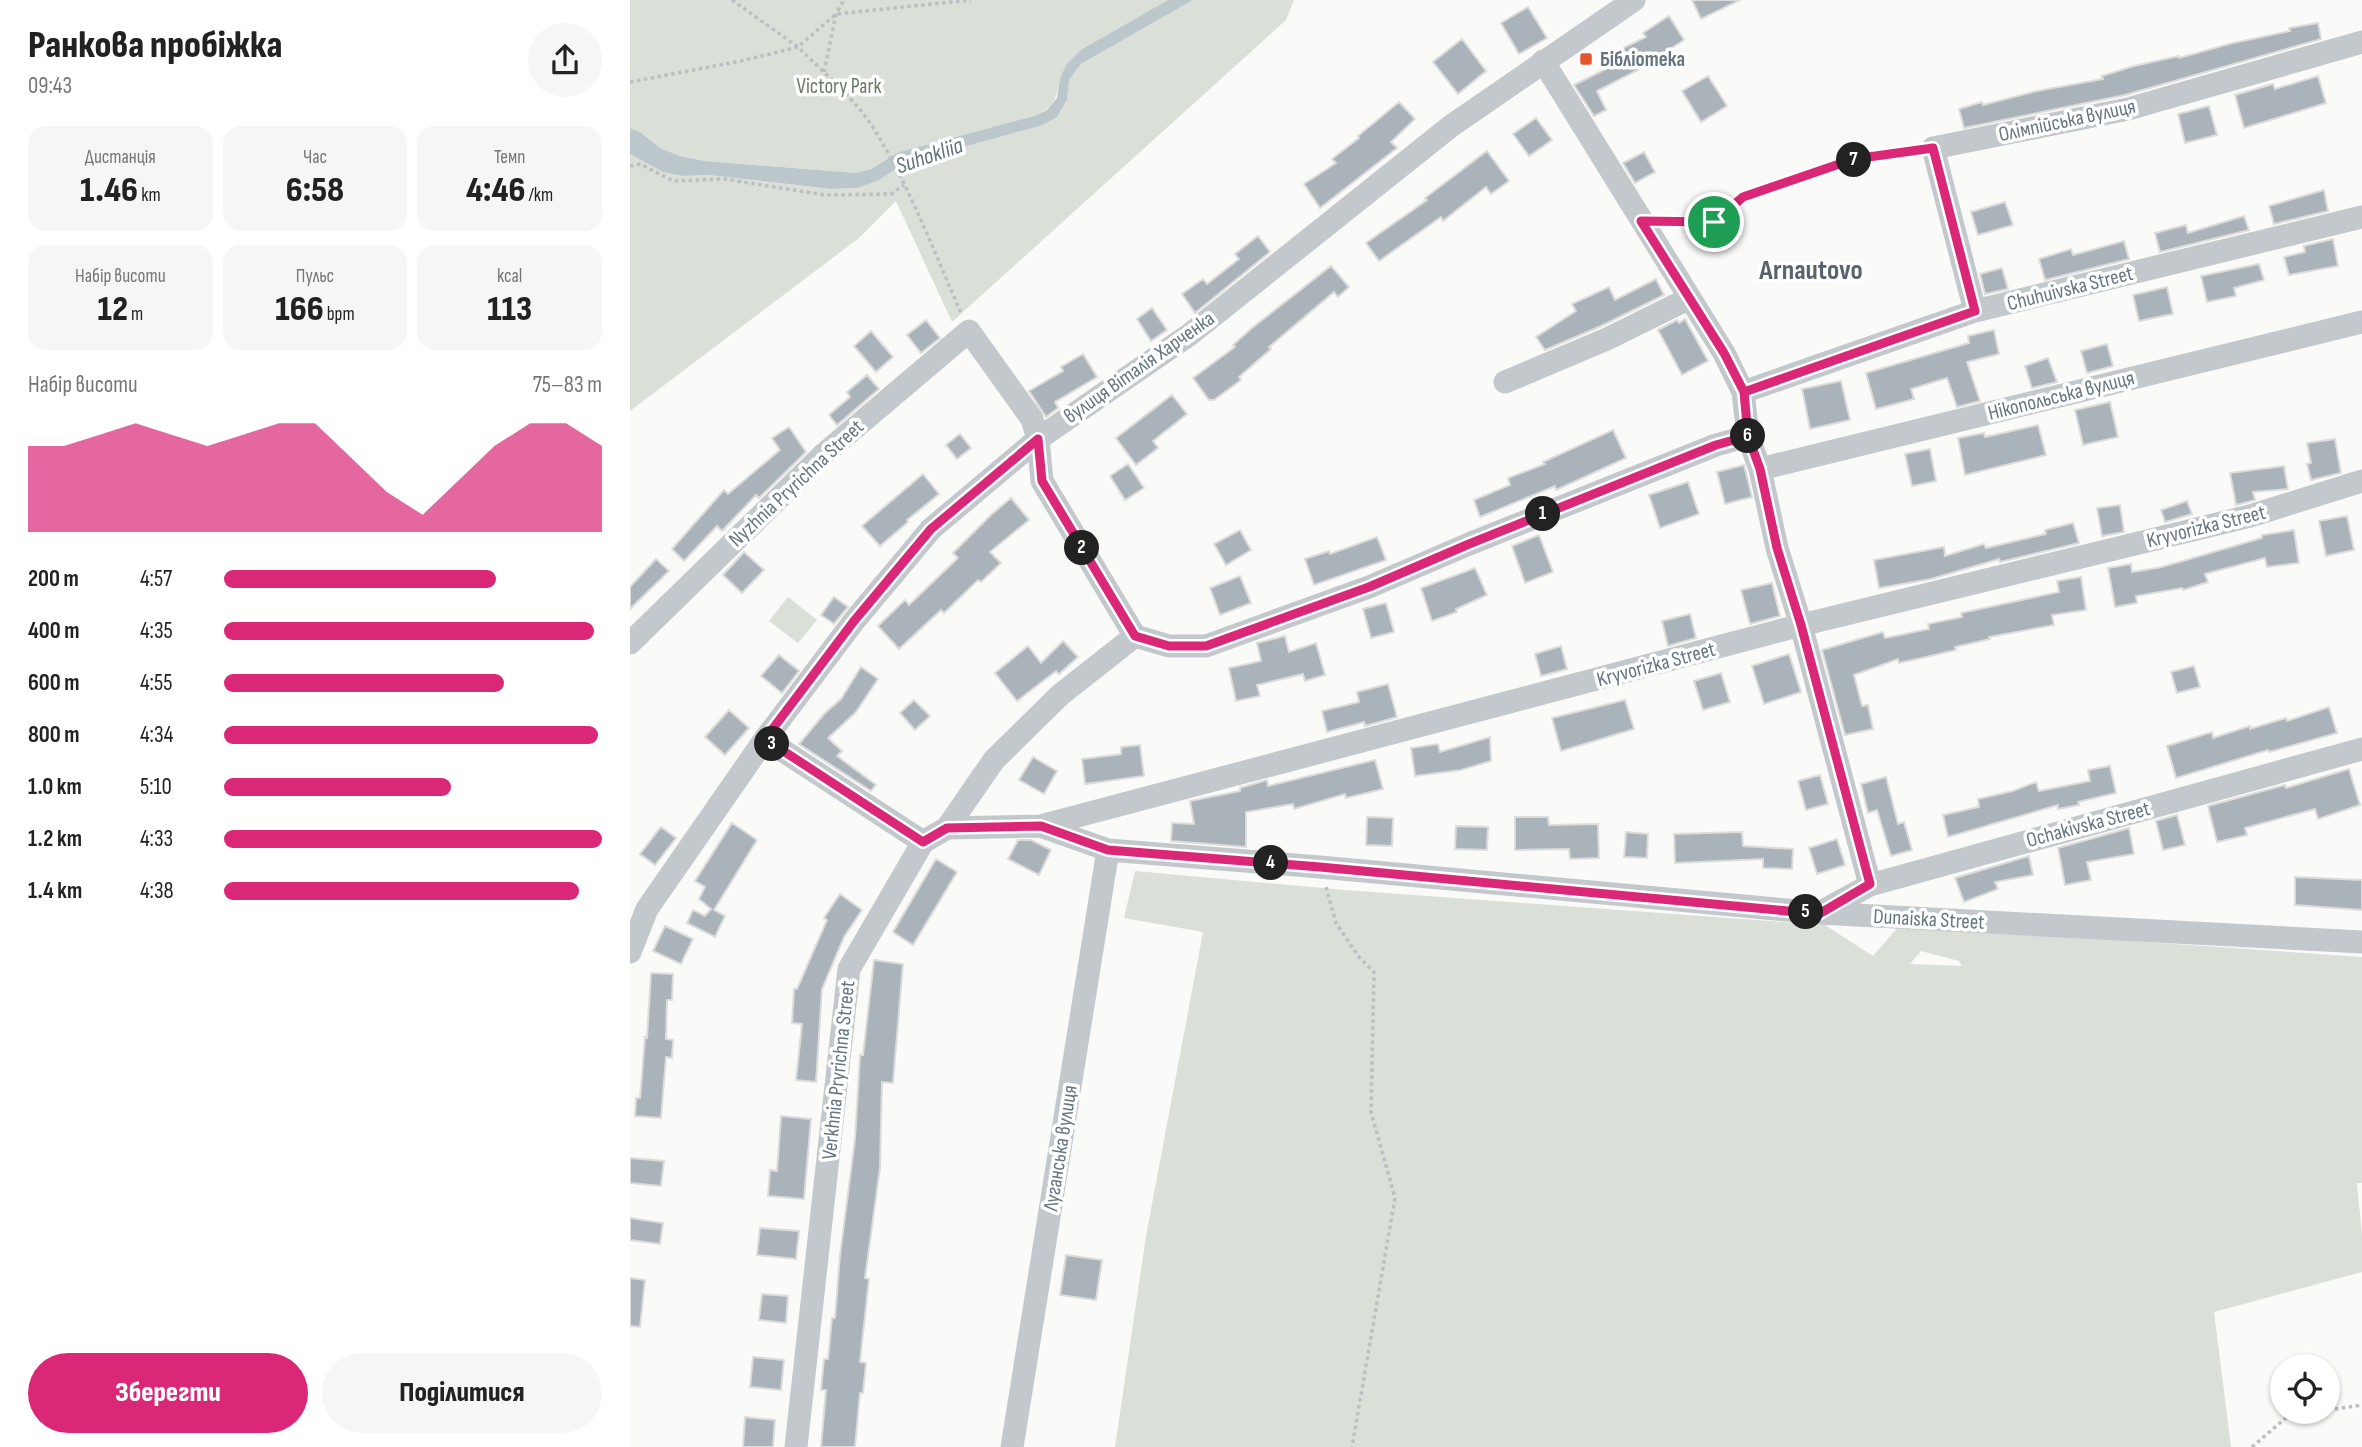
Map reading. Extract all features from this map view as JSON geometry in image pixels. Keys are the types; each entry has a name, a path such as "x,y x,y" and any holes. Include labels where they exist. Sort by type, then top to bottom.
{"street":[{"name":"вулиця Віталія Харченка","path":"630,951 647,909 765,739 854,621 931,529 1038,439 1189,335 1451,125 1634,0"},
{"name":"Олімпійська вулиця","path":"1933,148 2128,109 2362,42"},
{"path":"1543,61 1724,353 1744,392 1748,436 1760,469 1777,548 1801,625 1870,884"},
{"path":"1933,148 1975,311"},
{"name":"Chuhuivska Street","path":"1744,392 1975,311 2362,217"},
{"path":"1504,382 1607,339 1690,298"},
{"name":"Нікопольська вулиця","path":"1760,469 2362,322"},
{"path":"969,331 1032,419 1038,439 1042,481 1135,636 1169,646 1206,646 1369,587 1716,445 1748,436"},
{"name":"Nyzhnia Pryrichna Street","path":"630,643 824,454 969,331"},
{"name":"Kryvorizka Street","path":"947,828 1041,826 1801,625 2250,516 2362,481"},
{"name":"Verkhnia Pryrichna Street","path":"796,1447 849,970 923,842 947,828 994,760 1060,695 1135,636"},
{"path":"765,739 923,842"},
{"name":"Ochakivska Street","path":"1819,914 1870,884 2362,749"},
{"name":"Dunaiska Street","path":"1041,826 1108,850 1819,914 2362,942"},
{"name":"Луганська вулиця","path":"1012,1447 1108,850"}],"path":[{"path":"732,0 798,47 855,104 877,132 903,183 969,331"},
{"path":"824,73 836,14 843,0"},
{"path":"630,82 798,47 836,14 971,0"},
{"path":"1641,221 1714,222 1743,197 1854,159 1933,148"},
{"path":"630,166 640,164 673,181 725,179 825,195 891,194 903,183"},
{"path":"1320,867 1336,923 1359,957 1374,972 1371,1112 1395,1198 1352,1447"},
{"path":"2340,1408 2362,1405"},
{"path":"2252,1447 2279,1424"}],"green space":[{"name":"Victory Park","path":"630,0 1168,0 1134,20 1060,79 1053,102 1041,113 899,152 871,169 856,173 705,161 680,156 660,148 640,132 630,128"},
{"path":"1193,0 1294,0 1286,20 952,322 896,201 859,238 630,411 630,154 663,172 682,176 709,175 831,189 858,188 879,180 905,163 1043,125 1057,117 1067,100 1069,80 1081,64"},
{"path":"788,597 817,620 798,643 769,621"},
{"path":"1135,871 1345,890 1825,925 1873,956 1900,925 2362,957 2362,1183 2357,1183 2362,1272 2214,1312 2231,1447 1115,1447 1146,1236 1203,932 1124,918","holes":["1921,951 1959,961 1962,966 1910,964"]}],"water":[{"name":"Suhokliia","path":"1168,0 1193,0 1081,64 1069,80 1067,100 1057,117 1043,125 905,163 879,180 858,188 831,189 709,175 682,176 663,172 630,154 630,128 640,132 660,148 680,156 705,161 856,173 871,169 899,152 1034,116 1047,110 1057,98 1060,79 1066,65 1081,50"}],"building":[{"path":"1692,0 1740,0 1701,19"},
{"path":"1528,7 1547,38 1519,54 1501,23"},
{"path":"1669,16 1684,40 1638,70 1597,91 1606,110 1594,116 1574,85 1606,69 1601,59 1646,37 1643,33"},
{"path":"2318,23 2321,39 2125,95 1964,128 1959,109 1982,102 1983,105 2037,91 2103,79 2102,76 2134,66 2179,58 2290,31 2289,28"},
{"path":"1462,39 1486,71 1458,94 1433,62"},
{"path":"1708,76 1727,106 1701,122 1682,91"},
{"path":"2318,76 2326,103 2244,128 2235,95 2273,84 2275,89"},
{"path":"1399,102 1415,119 1391,142 1397,148 1320,208 1304,184 1336,163 1332,159"},
{"path":"2209,106 2217,135 2185,143 2178,114"},
{"path":"1536,118 1552,140 1529,156 1513,134"},
{"path":"1487,151 1509,181 1491,194 1486,187 1443,221 1441,217 1379,261 1366,243 1427,200 1425,198"},
{"path":"1644,152 1655,172 1635,183 1623,163"},
{"path":"2324,190 2328,211 2274,224 2269,206"},
{"path":"2005,202 2013,225 1978,235 1971,212"},
{"path":"2244,216 2249,230 2160,252 2155,233 2186,225 2188,233"},
{"path":"1258,236 1270,252 1195,313 1182,294 1203,279 1207,284 1239,259 1235,254"},
{"path":"2333,239 2338,266 2289,275 2284,257 2305,252 2304,246"},
{"path":"2124,241 2129,259 2045,280 2039,259 2071,249 2073,255"},
{"path":"2259,264 2264,280 2234,288 2236,296 2207,302 2201,276"},
{"path":"1331,266 1349,287 1338,297 1334,292 1269,347 1271,349 1239,377 1241,380 1214,400 1209,400 1193,378 1235,347 1233,345 1252,328"},
{"path":"2002,268 2008,289 1985,294 1980,274"},
{"path":"1656,279 1664,295 1601,326 1545,350 1536,337 1576,311 1572,304 1609,287 1615,300"},
{"path":"2167,287 2173,314 2139,321 2133,295"},
{"path":"1152,308 1167,330 1151,341 1137,319"},
{"path":"1685,319 1708,361 1682,375 1658,330"},
{"path":"926,320 940,338 921,353 907,335"},
{"path":"1994,330 1999,354 1967,362 1980,401 1957,407 1947,378 1911,389 1914,399 1876,409 1866,373 1969,343 1968,336"},
{"path":"871,331 893,357 876,372 854,346"},
{"path":"2107,344 2113,366 2087,373 2081,351"},
{"path":"1083,354 1097,377 1055,402 1058,408 1046,417 1029,391 1063,371 1061,367"},
{"path":"2048,358 2057,382 2032,388 2025,366"},
{"path":"867,375 879,389 837,425 829,415 850,397 847,392"},
{"path":"1841,381 1850,420 1810,429 1802,389"},
{"path":"1172,395 1187,414 1153,441 1158,448 1136,465 1116,438"},
{"path":"2110,402 2118,437 2083,445 2075,410"},
{"path":"2038,425 2046,455 1965,475 1958,438 1984,433 1985,437"},
{"path":"789,427 806,452 759,498 756,495 722,531 717,526 684,561 672,549 724,490 728,494 780,450 772,438"},
{"path":"1613,430 1626,458 1556,490 1555,486 1480,517 1474,500 1510,485 1508,478 1545,464 1543,462"},
{"path":"960,434 971,448 957,459 946,445"},
{"path":"2335,439 2341,473 2311,480 2307,464 2311,463 2307,443"},
{"path":"1930,449 1936,481 1912,486 1905,454"},
{"path":"1128,464 1144,488 1125,500 1110,476"},
{"path":"1744,465 1752,497 1725,504 1717,472"},
{"path":"2284,466 2288,489 2253,492 2255,500 2236,505 2230,473"},
{"path":"923,474 939,494 880,546 862,526"},
{"path":"1688,482 1699,514 1660,528 1649,495"},
{"path":"1011,498 1029,520 990,552 1001,563 981,582 978,580 944,613 941,610 899,649 878,626 905,600 909,605 958,558 953,553"},
{"path":"2187,501 2192,514 2165,522 2161,510"},
{"path":"2120,505 2124,532 2102,536 2097,508"},
{"path":"2347,516 2354,550 2326,556 2319,521"},
{"path":"2073,523 2079,543 2000,562 1999,559 1931,579 1879,588 1874,560 1944,547 1945,556 1984,544 1986,548 2046,534 2045,530"},
{"path":"1240,530 1251,550 1226,565 1214,544"},
{"path":"2294,530 2299,563 2267,567 2265,558 2205,574 2208,582 2183,590 2182,588 2136,596 2137,603 2115,607 2108,568 2131,564 2132,572 2162,567 2262,538 2262,535"},
{"path":"1539,535 1553,572 1525,583 1512,546"},
{"path":"1377,537 1386,560 1314,585 1305,559 1329,551 1330,554"},
{"path":"744,552 764,570 742,593 723,575"},
{"path":"656,559 669,571 630,609 630,587"},
{"path":"1475,568 1487,595 1456,609 1457,612 1432,621 1421,588"},
{"path":"1240,576 1251,603 1220,615 1210,588"},
{"path":"2081,577 2086,610 2052,615 2054,625 1989,637 1990,639 1955,647 1956,650 1899,663 1898,659 1854,675 1862,706 1868,705 1873,729 1845,735 1822,650 1883,632 1885,638 1929,629 1928,624 1962,617 1961,613 2059,592 2057,581"},
{"path":"1772,583 1780,616 1750,624 1741,590"},
{"path":"834,597 848,607 834,624 821,615"},
{"path":"1386,603 1394,632 1371,638 1363,609"},
{"path":"1690,614 1696,638 1668,646 1662,621"},
{"path":"1285,636 1289,652 1316,643 1325,675 1305,681 1303,674 1257,685 1260,696 1236,701 1229,668 1261,661 1257,643"},
{"path":"1063,641 1078,657 1059,674 1056,671 1017,701 995,673 1028,646 1041,663"},
{"path":"1561,646 1567,669 1541,676 1535,654"},
{"path":"1789,654 1801,692 1764,704 1752,666"},
{"path":"779,655 799,671 782,693 761,676"},
{"path":"2194,666 2200,687 2177,693 2171,672"},
{"path":"861,667 878,679 856,712 828,738 842,751 837,756 876,785 871,791 799,744 825,713 841,699"},
{"path":"1721,673 1730,702 1703,710 1694,681"},
{"path":"1388,684 1397,717 1327,732 1322,711 1359,702 1357,692"},
{"path":"914,700 930,716 915,730 900,713"},
{"path":"1625,700 1634,729 1561,751 1552,718"},
{"path":"2329,707 2337,733 2269,752 2268,750 2176,778 2167,746 2212,732 2213,738 2250,726 2250,729 2286,718 2287,721"},
{"path":"729,710 749,728 725,755 705,737"},
{"path":"1490,737 1491,761 1461,770 1415,776 1411,748 1438,744 1440,752"},
{"path":"1140,745 1144,776 1085,784 1082,759 1121,754 1121,747"},
{"path":"1033,757 1057,771 1044,794 1019,780"},
{"path":"1375,760 1383,789 1346,798 1345,794 1294,809 1293,804 1246,812 1246,847 1171,841 1172,823 1194,824 1190,801 1240,791 1240,788 1267,780 1268,786"},
{"path":"2110,766 2116,793 2078,802 2079,805 2058,809 2058,805 1948,837 1943,815 1979,807 1978,799 2013,791 2036,782 2039,791 2090,781 2088,770"},
{"path":"2349,769 2360,805 2318,819 2315,809 2245,828 2247,835 2217,842 2208,806 2285,785 2286,788"},
{"path":"1820,775 1828,804 1806,810 1798,781"},
{"path":"1886,777 1898,824 1904,822 1912,850 1891,856 1877,810 1868,813 1861,784"},
{"path":"2177,815 2185,845 2163,850 2156,821"},
{"path":"1367,817 1393,818 1392,846 1366,845"},
{"path":"1515,817 1548,817 1549,825 1598,824 1599,858 1570,859 1569,849 1515,850"},
{"path":"732,823 757,840 714,910 725,916 715,937 687,923 693,910 705,916 711,909 699,899 705,887 695,881"},
{"path":"1456,826 1488,827 1487,850 1455,849"},
{"path":"661,827 676,838 655,865 640,854"},
{"path":"2129,828 2134,854 2087,862 2091,880 2065,885 2058,848"},
{"path":"1626,832 1648,834 1647,858 1624,857"},
{"path":"1742,832 1743,846 1793,849 1792,869 1763,868 1763,859 1675,863 1674,834"},
{"path":"1837,839 1845,865 1817,874 1809,848"},
{"path":"1018,840 1031,840 1051,850 1039,875 1008,859"},
{"path":"2029,856 2033,875 1995,882 1998,889 1964,902 1955,878"},
{"path":"936,859 957,872 913,945 893,932"},
{"path":"2295,877 2362,880 2362,910 2295,905"},
{"path":"840,894 862,910 844,937 822,989 816,1082 796,1080 802,1024 792,1023 794,989 797,989 827,920 824,918"},
{"path":"665,926 693,939 681,964 653,951"},
{"path":"874,960 903,964 893,1083 882,1082 880,1168 865,1278 869,1279 860,1362 866,1363 863,1393 860,1393 855,1447 821,1447 826,1390 821,1390 824,1359 828,1359 832,1318 835,1318 855,1139 860,1055 863,1055"},
{"path":"651,973 673,974 672,1000 667,1000 666,1039 673,1040 672,1058 666,1057 661,1118 635,1116 636,1098 640,1098 645,1037 647,1038"},
{"path":"781,1116 811,1119 804,1199 768,1196 770,1170 777,1171"},
{"path":"630,1158 664,1161 661,1186 630,1183"},
{"path":"630,1218 663,1223 660,1244 630,1240"},
{"path":"760,1228 799,1231 796,1259 757,1255"},
{"path":"1066,1255 1102,1260 1096,1300 1060,1295"},
{"path":"630,1278 645,1280 640,1327 630,1326"},
{"path":"762,1294 788,1296 786,1323 759,1320"},
{"path":"753,1357 784,1360 781,1390 750,1387"},
{"path":"745,1417 775,1420 773,1447 743,1447"}],"place":[{"name":"Бібліотека","path":"1586,59"}],"district":[{"name":"Arnautovo","path":"1811,269"}],"route":[{"path":"1714,222 1641,221 1724,353 1744,392 1748,436 1716,445 1369,587 1206,646 1169,646 1135,636 1042,481 1038,439 931,529 854,621 765,739 923,842 947,828 1041,826 1108,850 1819,914 1870,884 1801,625 1777,548 1760,469 1748,436 1744,392 1975,311 1933,148 1854,159 1743,197 1714,222"}]}
